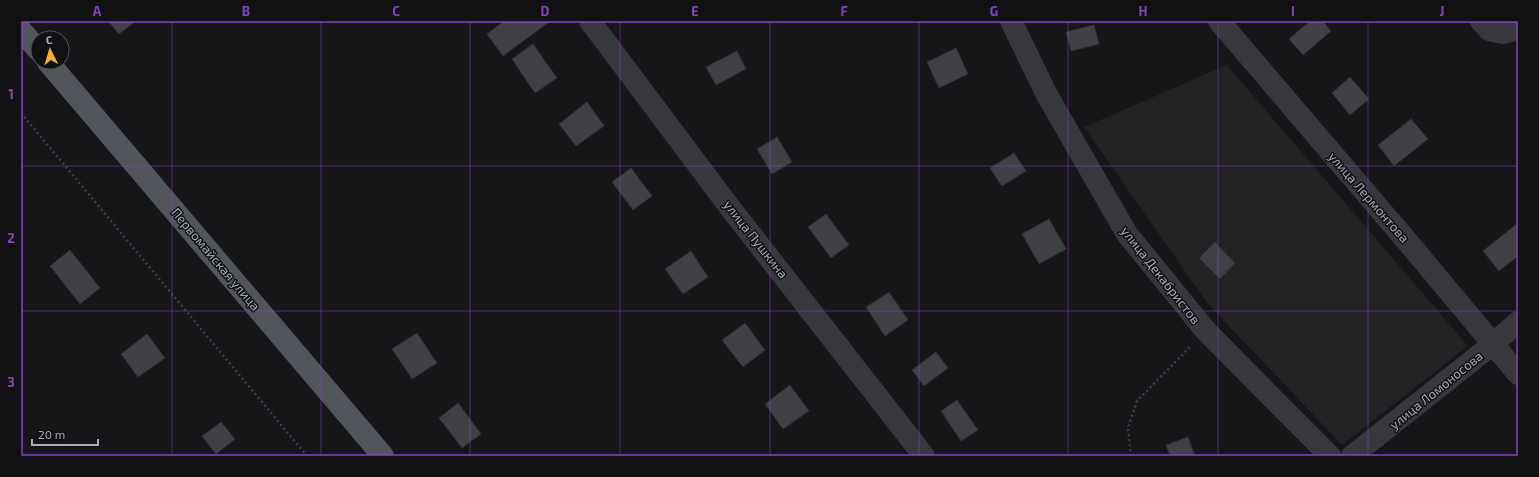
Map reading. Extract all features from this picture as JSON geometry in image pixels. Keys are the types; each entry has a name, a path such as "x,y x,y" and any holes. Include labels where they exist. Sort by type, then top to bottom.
{"main road":[{"path":"21,30 30,41"},
{"name":"Первомайская улица","path":"55,70 383,456"}],"street":[{"name":"улица Пушкина","path":"590,21 731,209 924,456"},
{"name":"улица Декабристов","path":"1011,21 1047,95 1127,234 1206,331 1330,456"},
{"name":"улица Лермонтова","path":"1219,21 1518,374"},
{"path":"1481,21 1489,30 1503,33 1518,29"},
{"name":"улица Ломоносова","path":"1352,456 1493,344 1518,322"}],"path":[{"path":"21,113 307,456"},
{"path":"1131,456 1128,428 1137,401 1206,331"}],"shaded area":[{"path":"1227,65 1468,346 1342,445 1208,304 1084,127"}],"building":[{"path":"108,21 136,21 119,34"},
{"path":"504,21 549,22 503,56 487,34"},
{"path":"1310,21 1323,21 1331,31 1303,55 1289,39"},
{"path":"1094,25 1099,44 1071,51 1066,32"},
{"path":"533,44 557,78 535,93 512,59"},
{"path":"956,48 968,74 939,88 927,62"},
{"path":"737,51 746,69 716,85 706,67"},
{"path":"1350,77 1369,99 1350,115 1332,93"},
{"path":"587,102 604,126 576,146 559,124"},
{"path":"1411,119 1428,139 1394,166 1378,145"},
{"path":"777,137 792,162 772,174 757,149"},
{"path":"1014,153 1026,171 1002,186 990,168"},
{"path":"631,168 652,196 633,210 612,182"},
{"path":"826,214 849,245 831,258 808,227"},
{"path":"1049,219 1066,249 1039,264 1022,234"},
{"path":"1518,223 1518,256 1499,271 1483,251"},
{"path":"1215,242 1235,263 1220,279 1199,258"},
{"path":"70,250 100,288 80,304 50,266"},
{"path":"691,251 708,277 683,294 665,269"},
{"path":"889,292 908,320 885,336 866,307"},
{"path":"745,323 765,350 743,367 722,340"},
{"path":"417,333 437,363 412,379 392,349"},
{"path":"147,334 165,358 138,377 121,354"},
{"path":"936,352 948,368 924,386 912,370"},
{"path":"790,385 809,411 783,429 765,404"},
{"path":"957,400 978,430 961,441 941,411"},
{"path":"458,403 481,434 462,448 439,418"},
{"path":"221,422 235,439 216,454 202,436"},
{"path":"1188,437 1195,456 1170,456 1166,445"}]}
